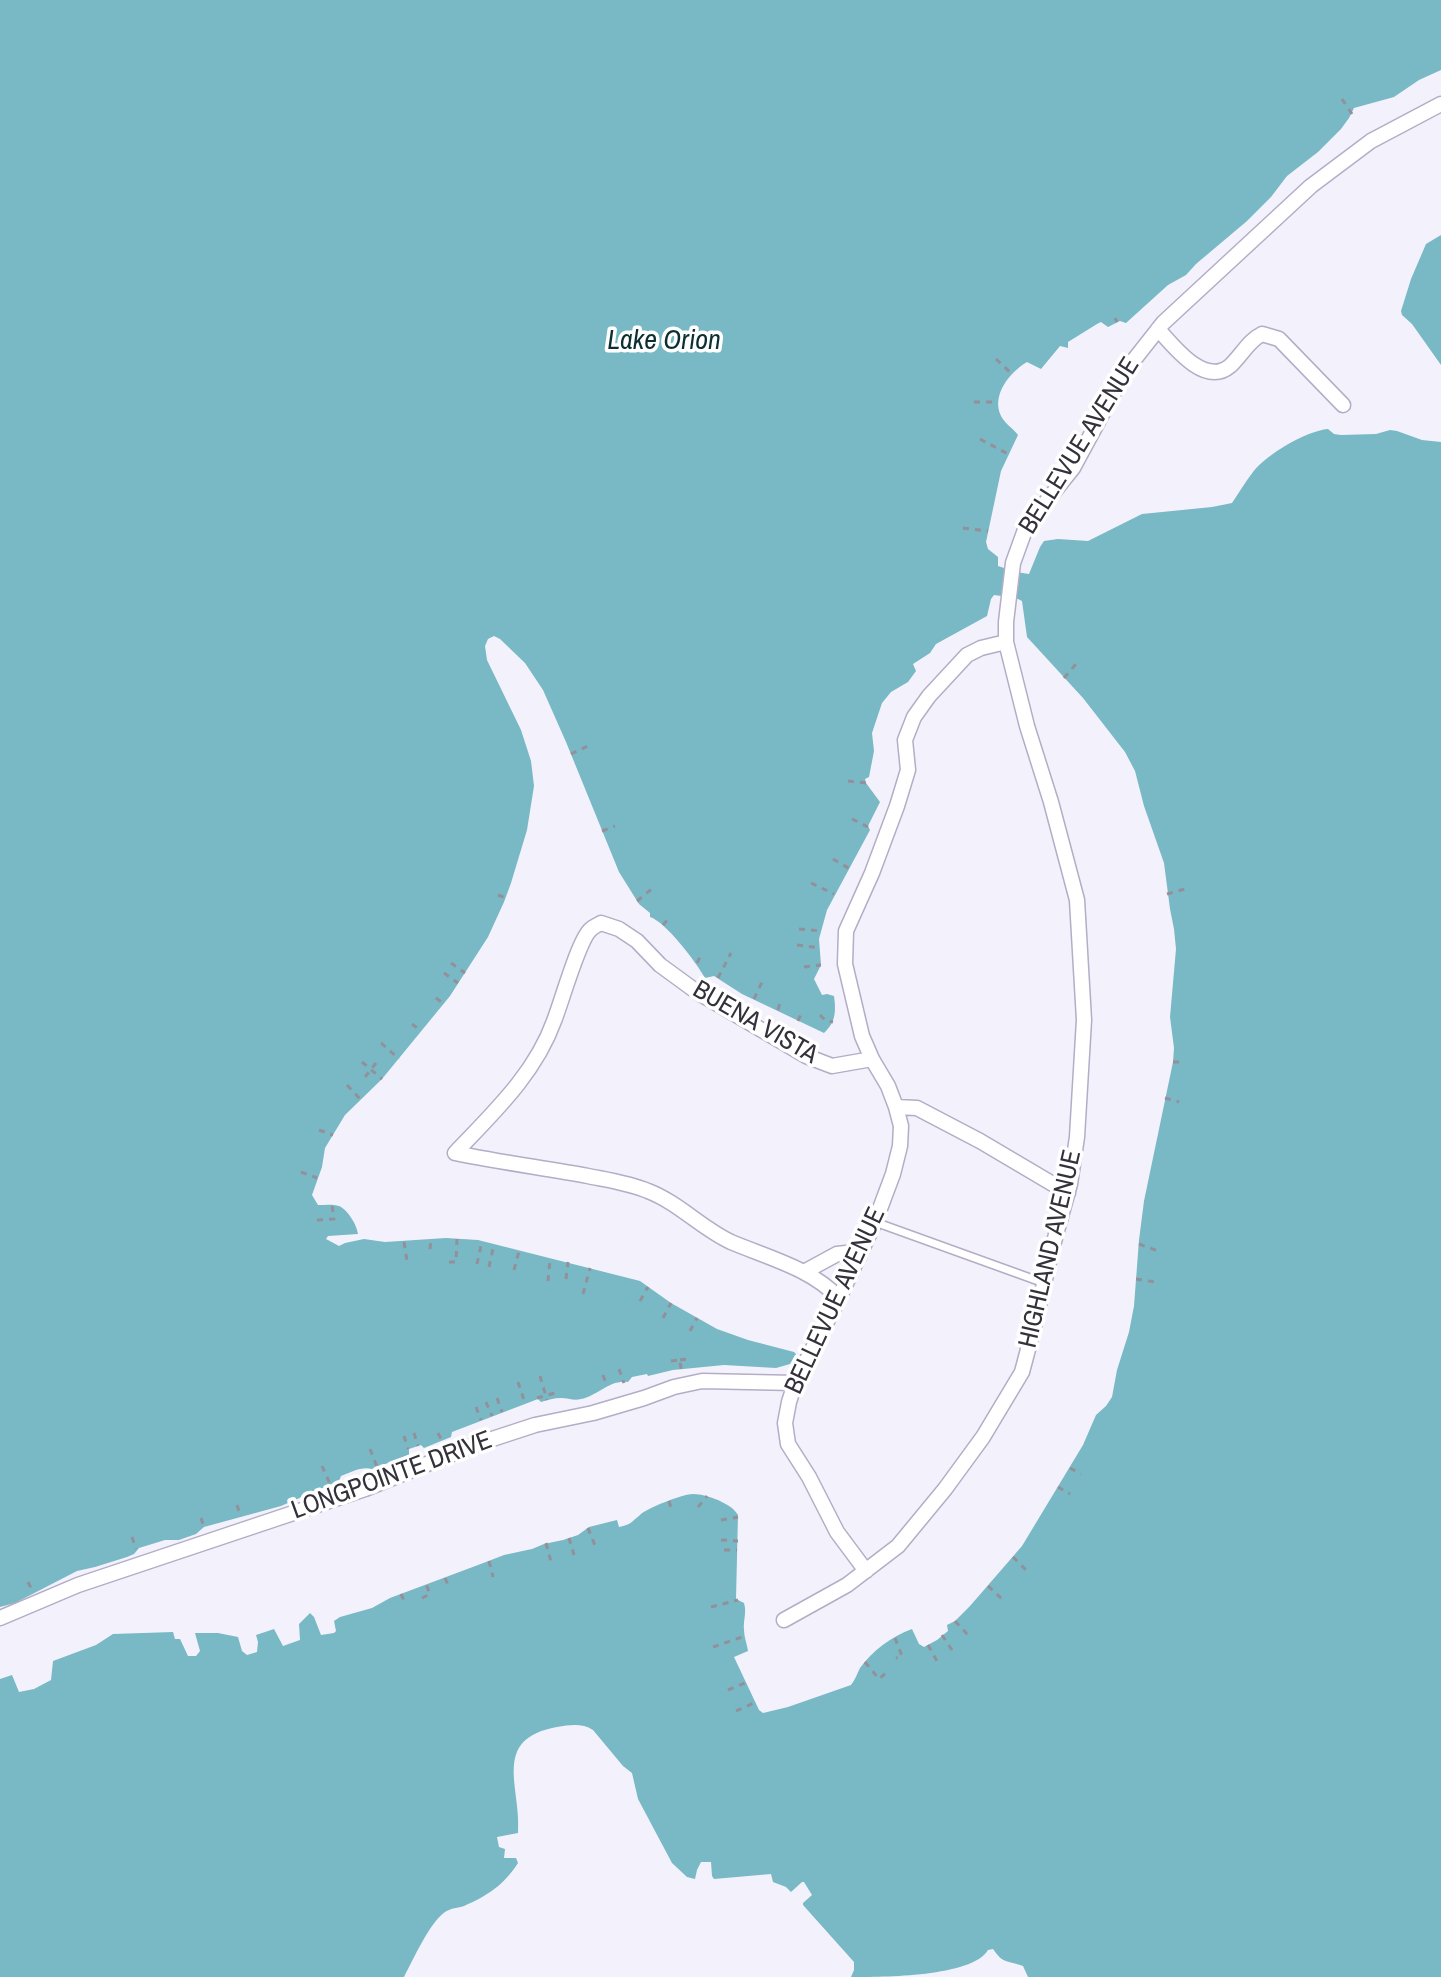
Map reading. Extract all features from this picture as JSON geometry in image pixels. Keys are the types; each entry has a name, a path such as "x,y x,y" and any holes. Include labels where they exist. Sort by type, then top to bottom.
{"street":[{"name":"BELLEVUE AVENUE","path":"1006,642 1013,563 1026,527 1073,468 1136,355 1158,329 1311,186 1371,141 1441,104"},
{"path":"1158,329 1201,370 1209,373 1229,367 1255,337 1262,334 1279,339 1343,405"},
{"path":"1006,642 967,655 914,717 905,740 908,770 872,873 846,931 845,964 862,1036 896,1107 917,1108 1068,1193"},
{"name":"HIGHLAND AVENUE","path":"784,1620 847,1585 898,1546 923,1518 983,1437 1022,1372 1068,1193 1077,1137 1084,1020 1077,900 1006,642"},
{"name":"BUENA VISTA","path":"804,1272 722,1237 682,1209 646,1190 624,1183 455,1153 533,1064 548,1037 580,948 592,927 601,923 619,929 637,941 660,965 697,992 806,1056 832,1066 872,1059"},
{"name":"BELLEVUE AVENUE","path":"866,1571 837,1532 788,1444 785,1423 795,1383 859,1257 893,1174 901,1126 896,1107"},
{"path":"804,1272 837,1254 859,1257"},
{"path":"804,1272 826,1284 839,1298"},
{"name":"LONGPOINTE DRIVE","path":"0,1618 78,1585 365,1489 474,1445 535,1425 593,1413 702,1381 795,1383"}],"lane":[{"path":"875,1222 1044,1283"}],"path":[{"path":"1342,99 1352,114"},
{"path":"996,359 1012,374"},
{"path":"974,402 998,402"},
{"path":"980,439 1008,454"},
{"path":"963,528 988,531"},
{"path":"1064,678 1076,664"},
{"path":"571,754 590,745"},
{"path":"848,781 866,783"},
{"path":"852,819 868,827"},
{"path":"602,831 615,826"},
{"path":"833,859 850,869"},
{"path":"811,883 834,894"},
{"path":"637,901 653,888"},
{"path":"1167,894 1185,889"},
{"path":"498,895 506,898"},
{"path":"663,925 669,918"},
{"path":"799,929 821,931"},
{"path":"797,945 820,948"},
{"path":"697,963 702,953"},
{"path":"718,978 731,953"},
{"path":"451,963 465,973"},
{"path":"804,967 821,965"},
{"path":"444,973 458,983"},
{"path":"754,999 762,982"},
{"path":"436,998 444,1004"},
{"path":"778,1010 781,999"},
{"path":"798,1021 801,1014"},
{"path":"820,1015 833,1022"},
{"path":"412,1024 421,1031"},
{"path":"381,1043 399,1059"},
{"path":"362,1062 382,1079"},
{"path":"1173,1062 1180,1062"},
{"path":"365,1077 376,1063"},
{"path":"347,1085 360,1099"},
{"path":"1165,1098 1179,1102"},
{"path":"319,1130 333,1135"},
{"path":"301,1172 317,1178"},
{"path":"317,1220 334,1219 332,1205"},
{"path":"430,1249 431,1239"},
{"path":"449,1262 456,1262 457,1239"},
{"path":"477,1264 482,1241"},
{"path":"404,1242 407,1261"},
{"path":"489,1267 494,1244"},
{"path":"1139,1244 1158,1251"},
{"path":"514,1270 519,1251"},
{"path":"548,1281 550,1260"},
{"path":"566,1279 568,1262"},
{"path":"583,1294 590,1268"},
{"path":"1136,1279 1155,1282"},
{"path":"640,1301 648,1287"},
{"path":"663,1318 671,1303"},
{"path":"690,1331 697,1318"},
{"path":"671,1361 689,1359"},
{"path":"680,1360 681,1369"},
{"path":"619,1369 624,1383"},
{"path":"603,1375 607,1386"},
{"path":"540,1376 547,1398"},
{"path":"518,1382 525,1403"},
{"path":"537,1398 547,1398 555,1393"},
{"path":"497,1398 502,1412"},
{"path":"486,1402 492,1416"},
{"path":"476,1407 481,1420"},
{"path":"414,1433 418,1446"},
{"path":"438,1433 442,1441"},
{"path":"404,1436 408,1449"},
{"path":"370,1449 377,1467"},
{"path":"322,1466 330,1484"},
{"path":"1070,1468 1081,1474"},
{"path":"1058,1487 1070,1494"},
{"path":"698,1507 707,1496"},
{"path":"669,1501 671,1508"},
{"path":"237,1505 241,1517"},
{"path":"721,1520 738,1517"},
{"path":"201,1518 204,1527"},
{"path":"588,1528 596,1548"},
{"path":"132,1537 136,1549"},
{"path":"569,1538 574,1555"},
{"path":"721,1540 738,1541"},
{"path":"546,1543 551,1562"},
{"path":"724,1550 737,1550"},
{"path":"1013,1557 1029,1573"},
{"path":"489,1561 493,1577"},
{"path":"445,1578 448,1585"},
{"path":"422,1598 430,1594 426,1584"},
{"path":"988,1586 1002,1599"},
{"path":"401,1594 406,1605"},
{"path":"711,1607 738,1600"},
{"path":"955,1621 968,1635"},
{"path":"942,1635 954,1653"},
{"path":"713,1647 745,1636"},
{"path":"895,1638 902,1656 896,1658"},
{"path":"928,1645 937,1661 942,1659"},
{"path":"865,1662 879,1679 887,1672"},
{"path":"728,1690 747,1682"},
{"path":"736,1711 756,1702"}],"water":[{"name":"Lake Orion","path":"0,0 1441,0 1441,70 1394,97 1354,108 1341,129 1287,176 1247,221 1126,323 1120,321 1108,327 1101,322 1068,342 1068,348 1060,346 1041,369 1027,362 1014,372 998,400 1003,419 1018,435 1001,471 986,542 988,549 998,557 998,566 1029,574 1044,541 1088,541 1142,514 1232,503 1253,472 1268,458 1298,439 1319,431 1328,429 1341,435 1376,434 1390,430 1422,440 1441,442 1441,1977 1028,1977 1023,1966 1003,1959 993,1949 964,1966 926,1974 851,1977 854,1962 803,1905 812,1895 804,1882 791,1892 773,1882 771,1874 714,1879 711,1862 701,1862 695,1879 687,1877 672,1863 638,1799 632,1773 593,1730 576,1725 536,1733 523,1742 516,1754 514,1768 518,1833 497,1837 499,1847 505,1849 504,1858 516,1858 518,1863 507,1878 488,1894 439,1917 404,1977 0,1977 0,1679 12,1675 19,1692 34,1689 51,1680 53,1661 96,1645 113,1634 173,1632 188,1656 196,1656 200,1651 195,1633 218,1633 238,1637 242,1651 247,1655 257,1652 256,1635 274,1629 283,1646 300,1640 299,1624 310,1613 321,1635 334,1633 334,1621 340,1617 372,1608 390,1598 504,1555 578,1535 589,1527 617,1520 619,1527 626,1525 657,1505 693,1494 718,1500 738,1515 736,1599 744,1603 744,1633 748,1651 734,1657 763,1713 851,1685 860,1668 876,1650 905,1632 912,1629 919,1644 924,1647 948,1631 947,1625 970,1606 1022,1546 1083,1445 1096,1415 1112,1397 1134,1306 1144,1201 1173,1062 1170,1017 1176,949 1164,863 1135,771 1125,752 1083,698 1027,637 1022,601 1016,598 994,595 987,616 936,644 930,653 913,664 916,671 908,682 891,692 882,703 872,733 874,751 869,777 865,779 880,802 868,826 870,830 827,910 819,939 821,965 814,979 822,995 834,996 835,1007 833,1020 824,1033 742,994 714,976 705,978 672,934 650,917 619,872 543,690 525,663 500,639 494,636 488,639 485,646 487,660 521,730 531,761 534,786 527,830 511,883 488,937 450,996 382,1079 345,1115 325,1148 312,1195 318,1205 342,1208 352,1218 358,1234 328,1236 326,1239 339,1246 364,1239 385,1242 446,1238 478,1240 640,1281 717,1329 796,1354 790,1364 776,1368 724,1365 673,1370 632,1377 628,1382 609,1385 581,1399 558,1398 541,1402 538,1399 452,1432 451,1437 424,1448 421,1445 409,1449 409,1455 372,1469 360,1469 341,1476 339,1481 281,1506 204,1527 196,1534 179,1540 165,1540 139,1548 127,1557 77,1571 15,1603 0,1607"},
{"path":"1441,235 1441,365 1401,311 1426,244"}]}
